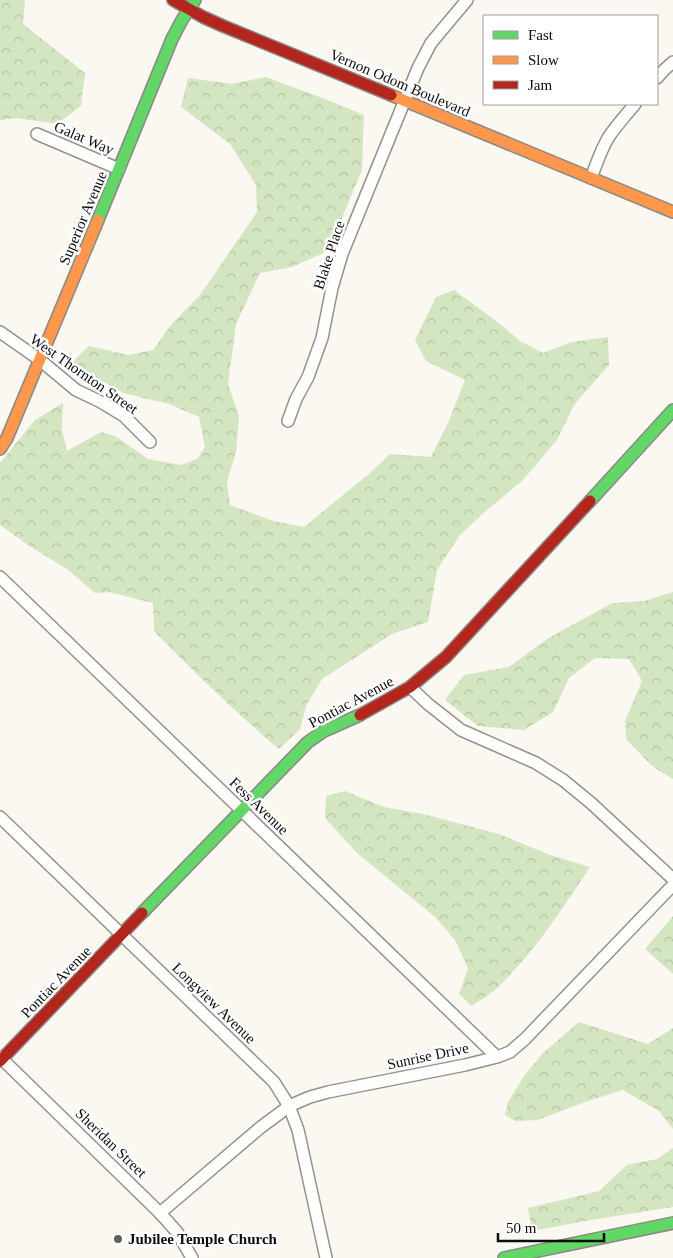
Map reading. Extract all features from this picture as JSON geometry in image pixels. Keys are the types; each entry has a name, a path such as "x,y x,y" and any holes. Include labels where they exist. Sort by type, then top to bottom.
{"street":[{"name":"Vernon Odom Boulevard","path":"173,0 192,4 223,26 673,212"},
{"name":"Blake Place","path":"288,421 296,399 308,377 322,338 332,288 342,254 418,68 431,43 467,0"},
{"name":"Superior Avenue","path":"0,449 7,438 40,360 171,42 178,26 192,4"},
{"path":"658,77 673,62"},
{"path":"591,178 608,139 634,105"},
{"name":"Galat Way","path":"37,134 119,170"},
{"name":"West Thornton Street","path":"0,332 40,360 76,390 124,416 150,442"},
{"name":"Pontiac Avenue","path":"1,1060 308,742 324,731 388,700 410,686 446,657 673,410"},
{"name":"Fess Avenue","path":"0,577 497,1057"},
{"path":"410,686 428,704 461,730 536,763 563,780 591,803 673,879"},
{"name":"Longview Avenue","path":"0,817 274,1082 289,1106 298,1130 326,1258"},
{"name":"Sunrise Drive","path":"160,1213 261,1127 289,1106 328,1092 465,1065 510,1052 525,1039 673,885"},
{"name":"Sheridan Street","path":"1,1060 160,1213 178,1232 192,1258"},
{"path":"504,1258 673,1223"}],"green space":[{"path":"0,0 25,0 23,24 85,73 81,106 57,124 17,118 0,120"},
{"path":"266,77 364,115 362,170 328,251 292,267 260,273 236,324 228,384 239,416 236,452 227,481 230,505 273,521 304,527 370,473 390,454 431,457 448,423 465,380 426,361 415,340 436,297 454,290 520,341 543,353 572,342 608,337 609,365 574,405 557,440 522,481 460,535 437,570 428,622 392,634 322,679 306,706 300,729 279,749 215,692 154,631 153,603 109,592 95,593 67,569 0,525 0,463 35,420 63,403 62,430 67,451 101,432 117,437 148,459 181,465 197,459 205,447 199,417 169,404 123,393 71,363 89,346 128,355 153,350 171,325 200,295 257,212 256,185 230,144 181,107 188,78 232,84"},
{"path":"673,592 673,779 652,766 626,739 625,721 642,681 629,659 595,658 569,678 553,712 524,730 478,726 445,700 464,675 509,667 547,639 612,603 644,601"},
{"path":"345,791 384,807 423,814 499,834 550,855 590,867 547,930 523,960 497,988 472,1006 459,994 468,968 455,940 435,917 357,853 325,818 326,796"},
{"path":"673,916 673,974 645,949"},
{"path":"579,1022 648,1044 673,1028 673,1129 659,1111 623,1090 537,1120 516,1121 505,1115 508,1102 524,1076 543,1053"},
{"path":"673,1148 673,1207 532,1231 528,1208 599,1191 627,1165 657,1159"}],"traffic: fast":[{"path":"98,220 172,39 195,0"},
{"path":"590,501 673,410"},
{"path":"142,913 308,742 324,731 360,715"},
{"path":"504,1258 673,1223"}],"traffic: slow":[{"path":"391,95 673,212"},
{"path":"0,449 7,438 98,220"}],"traffic: jam":[{"path":"173,0 223,26 391,95"},
{"path":"360,715 410,687 446,657 590,501"},
{"path":"0,1061 142,913"}],"place":[{"name":"Jubilee Temple Church","path":"118,1239"}]}
